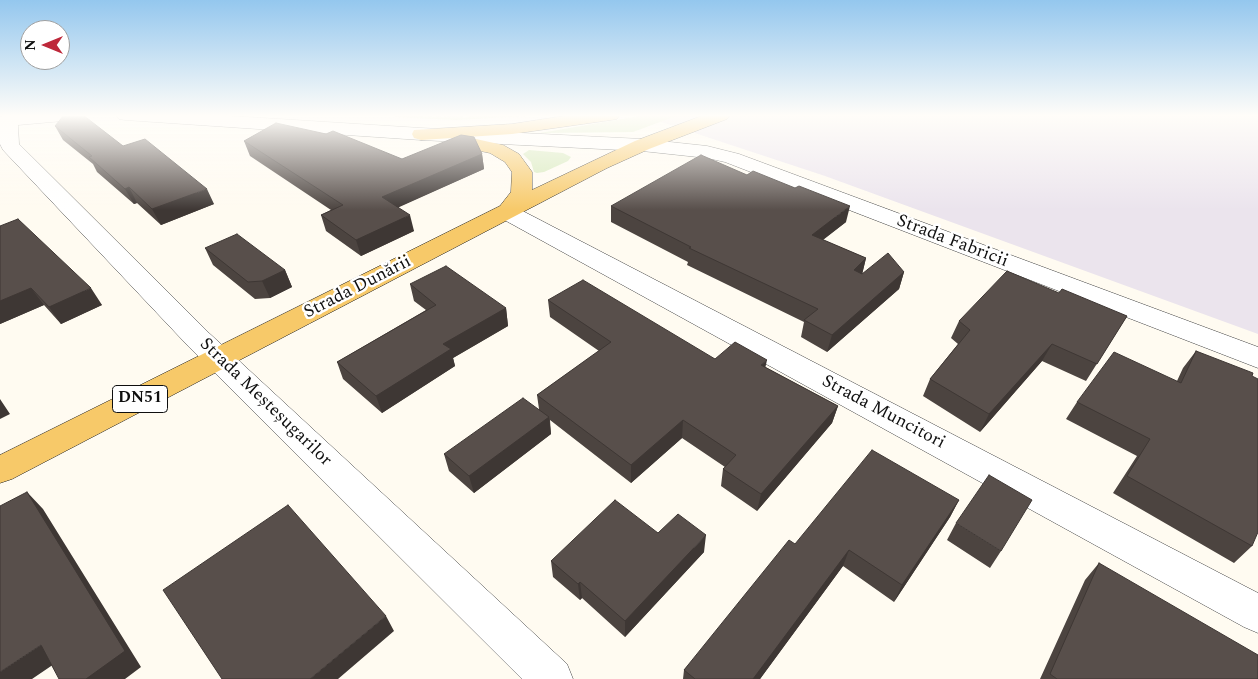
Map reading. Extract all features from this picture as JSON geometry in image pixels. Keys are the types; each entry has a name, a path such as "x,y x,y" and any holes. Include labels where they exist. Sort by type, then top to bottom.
{"main road":[{"path":"487,147 512,158 522,172 523,183 521,193 507,212"},
{"name":"Strada Dunării","path":"0,470 639,147"}],"street":[{"name":"Strada Meșteșugarilor","path":"11,147 219,359 552,679"},
{"name":"Strada Fabricii","path":"661,147 688,149 732,158 1258,358"},
{"name":"Strada Muncitori","path":"507,212 1258,614"}],"shaded area":[{"path":"736,147 1258,147 1258,334 825,176"}],"green space":[{"path":"529,150 563,153 571,157 568,161 544,172 537,173 534,172 531,162 523,154"}],"building":[{"path":"81,147 155,147 207,189 152,209 129,187 125,189 89,157 92,156"},
{"path":"253,147 372,147 402,159 432,147 479,147 482,154 382,197 410,215 356,240 321,215 343,205"},
{"path":"701,155 747,175 753,171 795,188 799,186 850,206 812,235 866,258 854,270 862,274 888,253 904,272 832,335 804,320 818,309 689,248 691,247 611,206"},
{"path":"18,219 91,288 49,307 31,288 0,301 0,226"},
{"path":"237,234 285,270 262,281 248,282 205,248"},
{"path":"446,266 506,308 443,344 451,349 376,396 337,362 436,305 410,284"},
{"path":"1007,271 1059,293 1062,289 1127,316 1097,364 1052,344 989,414 930,379 970,330 959,321"},
{"path":"583,280 715,359 735,342 767,360 761,365 838,406 761,494 723,469 736,455 683,420 631,465 537,395 611,342 548,300"},
{"path":"1196,351 1253,373 1252,376 1258,379 1258,532 1252,546 1127,476 1150,439 1077,402 1114,352 1181,383"},
{"path":"523,398 549,417 469,476 444,454"},
{"path":"872,450 959,500 902,585 849,550 753,679 695,679 684,670 789,540 795,544"},
{"path":"989,475 1032,500 1001,551 956,523"},
{"path":"27,492 125,651 86,679 59,679 41,645 0,672 0,506"},
{"path":"615,500 658,533 678,514 706,535 625,621 580,582 578,584 551,561"},
{"path":"288,505 386,616 310,679 222,679 163,590"},
{"path":"1099,563 1258,655 1258,679 1057,679 1050,674"}]}
